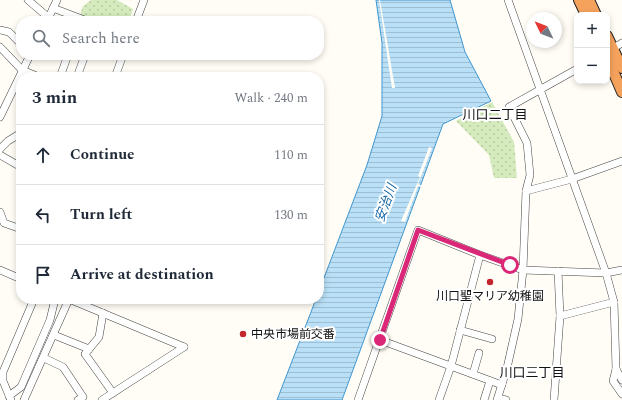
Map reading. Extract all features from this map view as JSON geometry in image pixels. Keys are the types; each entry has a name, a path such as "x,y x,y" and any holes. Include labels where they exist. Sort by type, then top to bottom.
{"highway":[{"path":"579,0 585,12"},
{"path":"589,0 595,12"},
{"path":"610,53 622,68"},
{"path":"610,55 622,92"}],"street":[{"path":"28,0 45,16"},
{"path":"50,16 57,0"},
{"path":"138,16 144,0"},
{"path":"508,0 606,273 614,302 616,369 613,381 622,394"},
{"path":"54,8 73,16"},
{"path":"0,30 10,32 16,39"},
{"path":"610,51 622,43"},
{"path":"0,47 22,70 27,72"},
{"path":"22,70 27,60"},
{"path":"62,72 66,60"},
{"path":"79,72 83,60"},
{"path":"117,72 121,60"},
{"path":"506,400 497,399 502,385 518,319 523,270 526,191 530,176 527,143 509,107 574,71"},
{"path":"0,117 16,83"},
{"path":"0,149 16,136"},
{"path":"0,155 16,164"},
{"path":"526,191 572,178 622,161"},
{"path":"0,212 4,223 16,227"},
{"path":"358,400 418,230 480,255 523,270 606,273 622,270"},
{"path":"439,400 451,366 480,255"},
{"path":"0,270 16,277"},
{"path":"554,400 560,316 558,271"},
{"path":"560,316 614,302"},
{"path":"32,304 3,372 4,381 10,398 21,386 50,320 54,304"},
{"path":"24,400 67,304"},
{"path":"81,304 184,347 102,400"},
{"path":"103,313 99,337 85,354 113,393"},
{"path":"460,330 492,339"},
{"path":"54,335 89,349"},
{"path":"380,340 502,385"},
{"path":"473,374 479,353"},
{"path":"44,358 63,367 82,399"},
{"path":"616,369 622,380"},
{"path":"484,400 490,381"}],"green space":[{"path":"91,0 117,0 133,9 131,16 83,16 80,15 83,6"},
{"path":"492,102 514,142 517,178 494,178 489,155 456,121"}],"water":[{"name":"安治川","path":"376,0 450,0 465,52 491,101 443,124 342,400 277,400 314,304 324,304 324,278 367,165 382,116 382,43"}],"pier":[{"path":"380,0 395,88 392,88"},
{"path":"429,147 432,148 418,184 422,186 418,186 405,222 401,221 420,177 418,176"}],"place":[{"name":"川口聖マリア幼稚園","path":"490,282"},
{"name":"中央市場前交番","path":"243,334"}],"district":[{"name":"川口二丁目","path":"495,115"},
{"name":"川口三丁目","path":"532,373"}],"route":[{"path":"380,340 418,230 480,255 510,265"}]}
